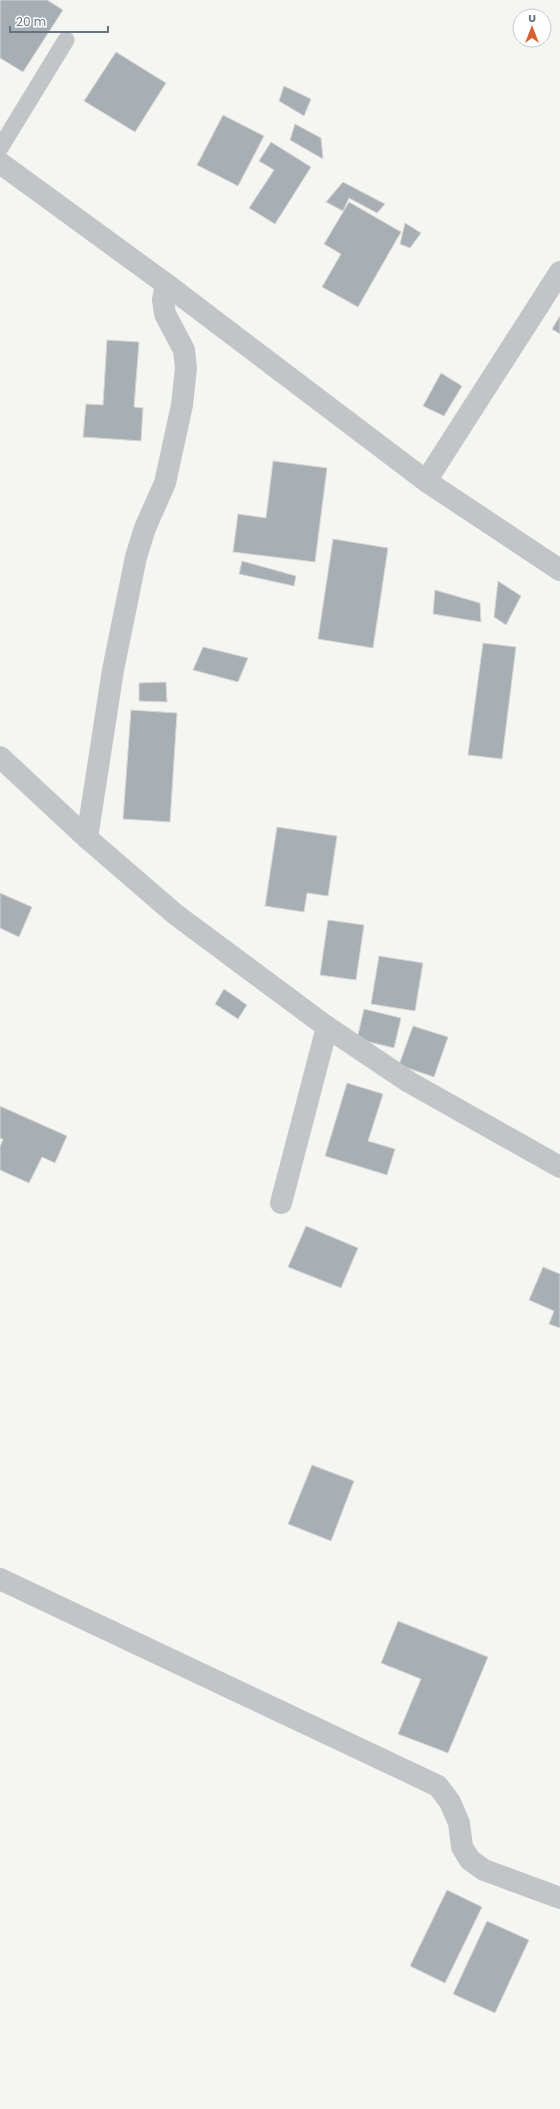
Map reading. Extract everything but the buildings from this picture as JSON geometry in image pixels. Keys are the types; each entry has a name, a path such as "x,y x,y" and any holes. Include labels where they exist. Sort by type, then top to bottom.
{"street":[{"path":"0,163 166,284 426,481 560,570"},
{"path":"426,481 560,272"},
{"path":"87,838 113,670 136,557 145,528 165,483 182,405 186,368 184,350 165,314 163,300 166,284"},
{"path":"0,758 87,838 175,914 327,1027 409,1082 560,1167"},
{"path":"281,1203 327,1027"},
{"path":"0,1579 438,1786 450,1802 459,1823 462,1847 470,1860 484,1870 560,1898"}],"lane":[{"path":"0,148 66,40"}]}
